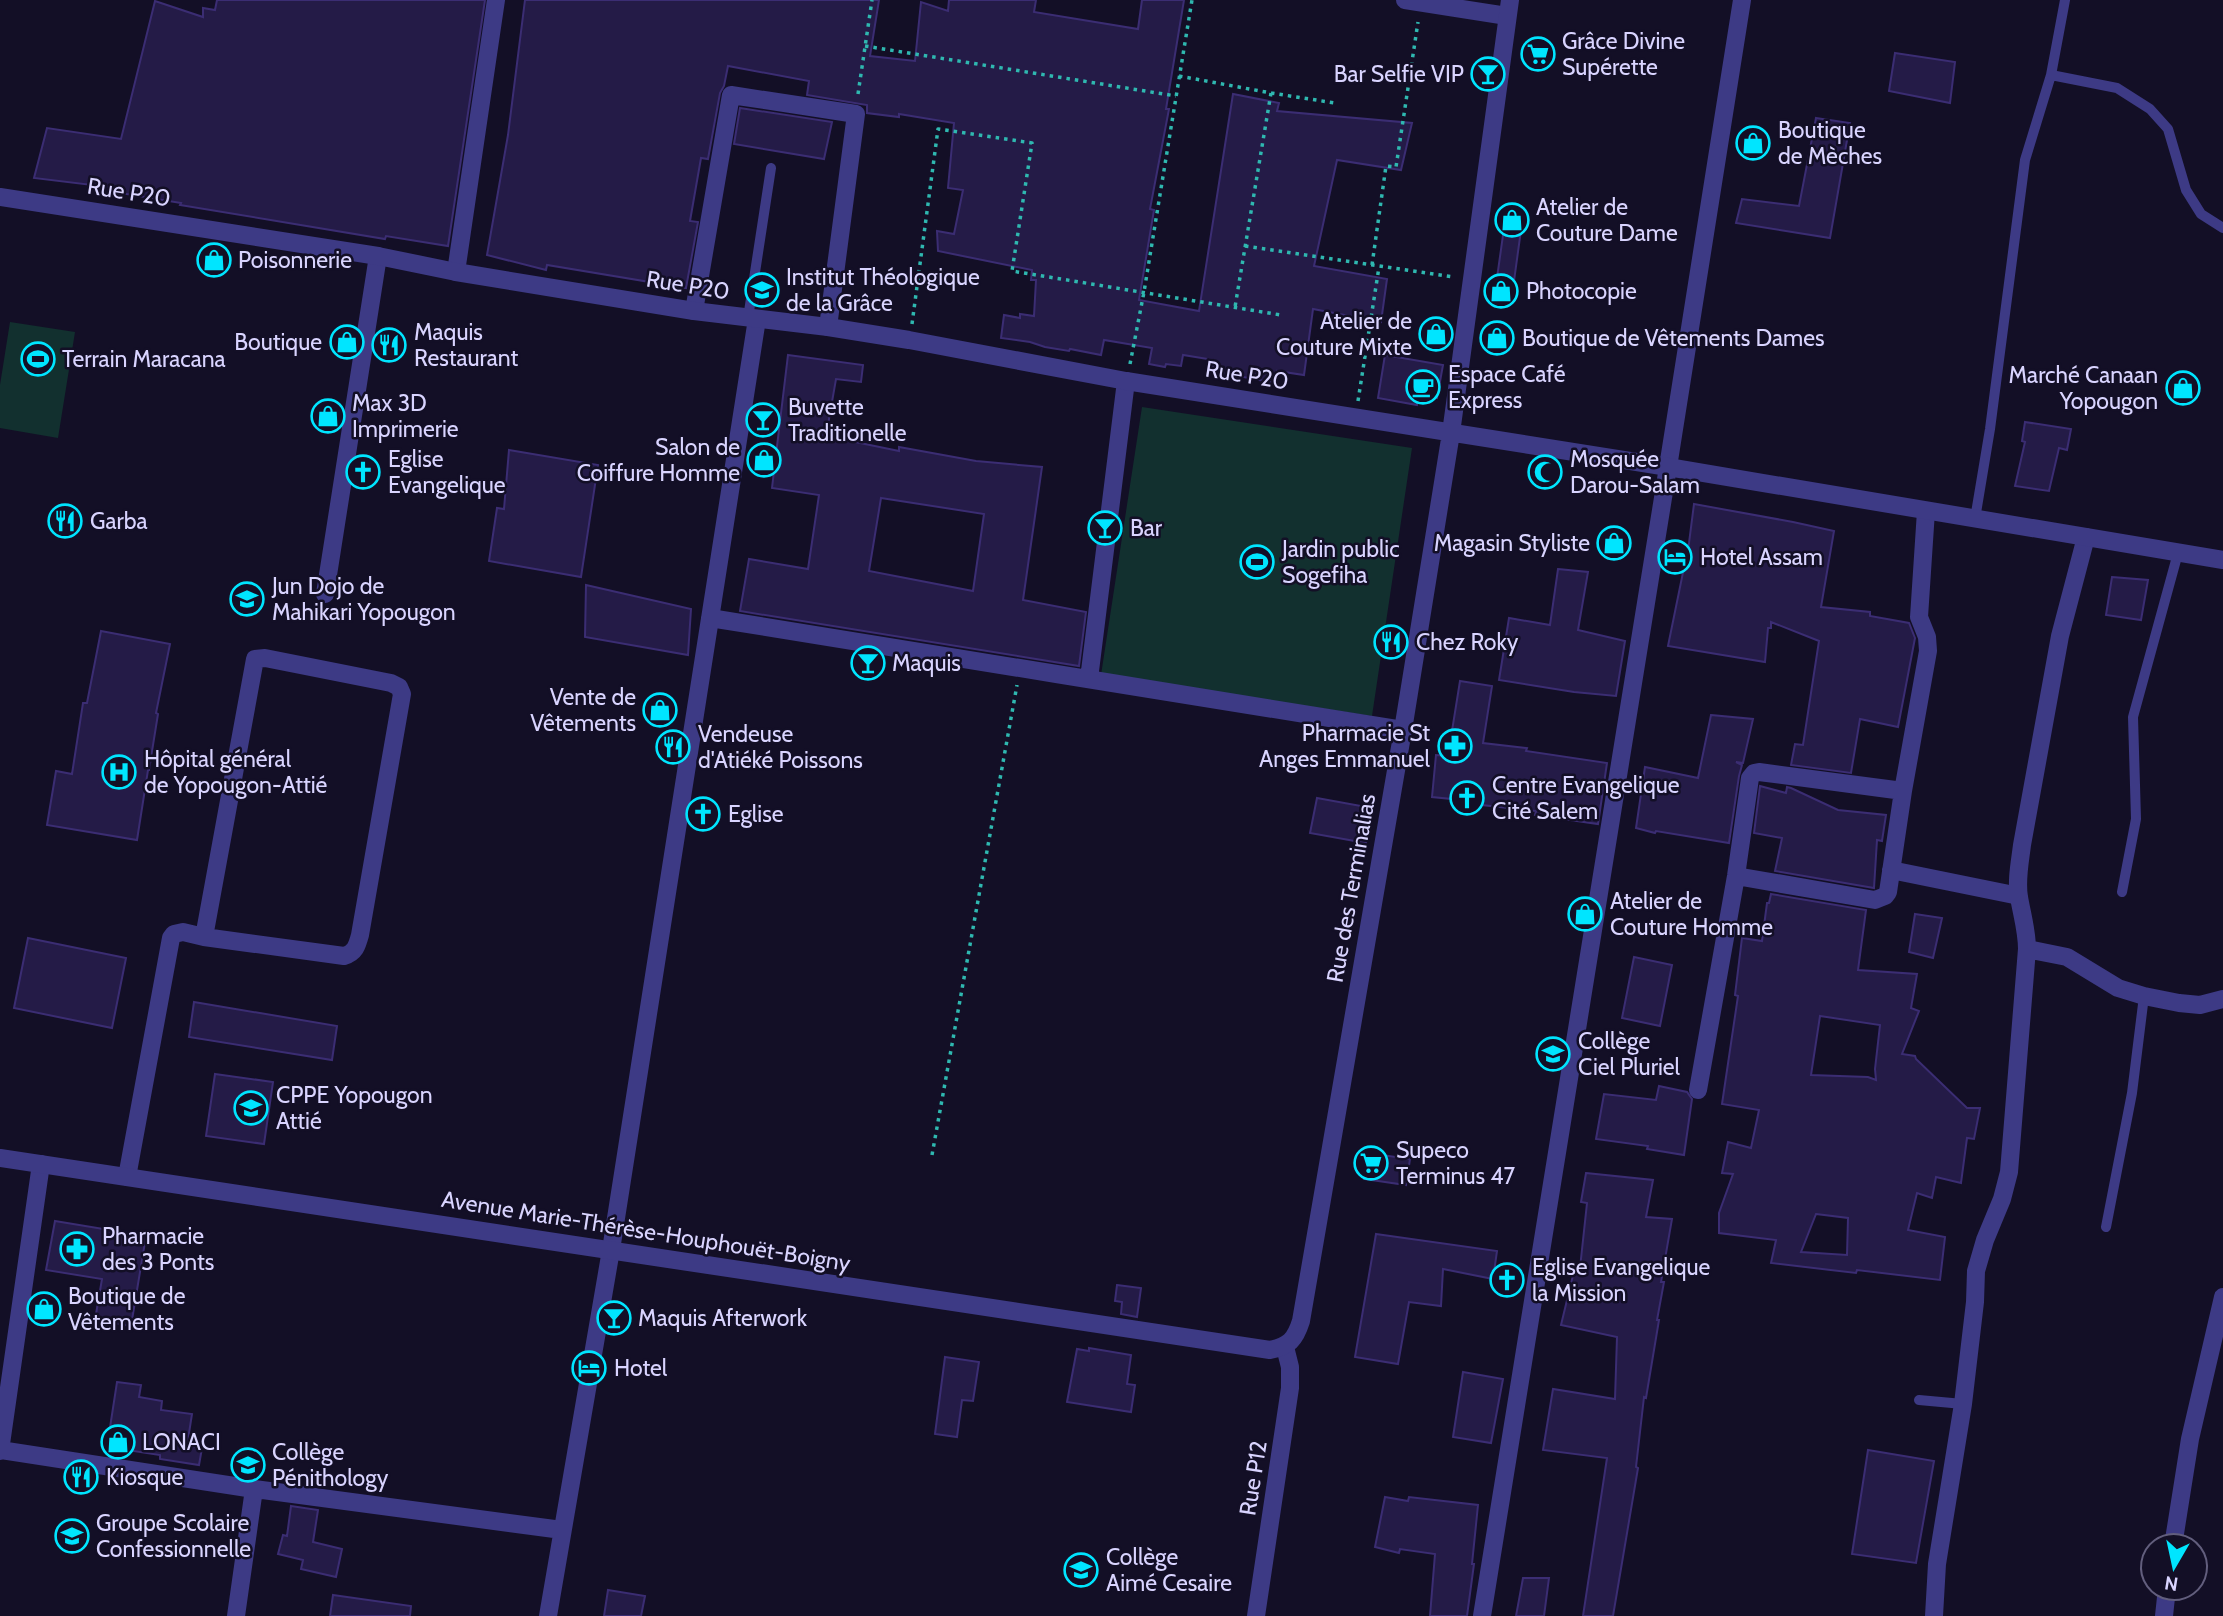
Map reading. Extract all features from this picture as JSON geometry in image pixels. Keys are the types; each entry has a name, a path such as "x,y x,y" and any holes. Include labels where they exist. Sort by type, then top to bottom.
{"street":[{"path":"456,272 496,0"},
{"path":"1482,1616 1742,0"},
{"path":"1413,1 1508,8"},
{"name":"Rue des Terminalias","path":"1285,1347 1296,1335 1301,1321 1403,730 1451,433 1508,8"},
{"path":"694,311 731,96 856,114 828,327"},
{"name":"Rue P20","path":"0,197 378,256 456,272 694,311 909,340 1126,381 1668,467 2223,560"},
{"path":"326,594 378,256"},
{"path":"548,1616 611,1250 710,618 752,319"},
{"path":"1090,679 1126,381"},
{"path":"1736,876 1875,900 1885,896 1928,651 1927,637 1919,617 1926,511"},
{"path":"1934,1616 1937,1564 1963,1404 1976,1271 2002,1199 2008,1172 2027,949 2027,934 2019,896 2018,875 2022,845 2060,636 2086,537"},
{"path":"710,618 1403,730"},
{"path":"127,1177 171,938 178,932 204,937 344,956 351,954 356,947 402,694 399,687 391,683 277,660 260,657 255,659 204,937"},
{"path":"1698,1090 1736,876 1750,778 1754,773 1903,791"},
{"path":"1891,870 2019,896"},
{"path":"2027,949 2067,957 2118,988 2144,996 2200,1005 2223,999"},
{"name":"Avenue Marie-Thérèse-Houphouët-Boigny","path":"0,1158 1270,1350 1285,1347"},
{"path":"41,1164 0,1451 254,1489 562,1530"},
{"path":"2175,1532 2190,1440 2223,1297"},
{"name":"Rue P12","path":"1256,1616 1290,1388 1290,1367 1285,1347"},
{"path":"236,1616 254,1489"}],"lane":[{"path":"1975,519 1995,392 2025,160 2051,75 2065,0"},
{"path":"2051,75 2117,88 2150,109 2168,129 2186,190 2201,214 2223,229"},
{"path":"752,319 771,167"},
{"path":"2122,892 2136,819 2133,717 2178,553"},
{"path":"2106,1227 2132,1093 2144,996"},
{"path":"1919,1400 1963,1404"}],"path":[{"path":"856,114 872,0"},
{"path":"1126,381 1144,292 1192,0"},
{"path":"1372,265 1386,166 1396,167 1413,1"},
{"path":"865,47 1176,96"},
{"path":"1179,76 1335,103"},
{"path":"1235,307 1271,93"},
{"path":"909,340 938,129 1032,143 1012,271 1281,315"},
{"path":"1245,246 1473,280"},
{"path":"1356,417 1379,267"},
{"path":"932,1155 1020,670"}],"green space":[{"name":"Terrain Maracana","path":"10,322 75,332 58,438 0,428 0,385"},
{"name":"Jardin public Sogefiha","path":"1142,407 1412,448 1372,716 1101,675"}],"building":[{"path":"217,0 485,0 448,246 386,236 385,239 180,205 181,203 108,191 109,187 34,178 47,128 121,139 155,1 203,17 203,8 215,10"},
{"path":"525,0 879,0 870,56 915,61 921,2 948,11 949,0 1036,0 1034,12 1138,29 1142,0 1184,0 1166,109 1169,109 1150,209 1154,210 1139,300 1199,311 1233,94 1279,103 1277,111 1412,123 1401,170 1337,160 1314,266 1387,279 1381,322 1313,309 1304,375 1277,371 1275,383 1212,371 1214,360 1183,355 1181,366 1149,364 1152,348 1104,340 1101,355 1001,338 1004,315 1020,318 1020,314 1034,316 1036,280 1031,280 1032,270 938,251 937,231 954,234 963,190 948,188 954,123 899,114 899,117 867,113 867,105 807,95 809,81 728,66 720,93 708,159 701,158 690,221 698,222 686,288 547,265 546,270 487,255 508,135"},
{"path":"1895,53 1955,62 1950,103 1889,91"},
{"path":"740,108 832,122 824,159 734,144"},
{"path":"1816,118 1850,123 1830,238 1736,223 1742,199 1799,206"},
{"path":"1504,228 1521,230 1514,281 1497,278"},
{"path":"788,355 863,365 861,382 836,379 826,436 899,451 899,447 976,461 1042,467 1023,600 1086,612 1079,666 740,611 749,559 808,569 819,495 772,488","holes":["881,498 984,514 973,591 869,571"]},
{"path":"1385,355 1443,365 1437,398 1419,395 1417,405 1378,398"},
{"path":"2025,422 2071,429 2067,450 2059,448 2049,491 2015,486 2025,442 2022,441"},
{"path":"509,450 598,465 581,577 489,561 497,508 504,509"},
{"path":"1694,504 1834,531 1821,607 1870,612 1870,616 1909,623 1915,638 1898,727 1860,719 1851,773 1791,765 1795,744 1803,745 1819,641 1771,622 1765,662 1668,646 1689,543"},
{"path":"1558,569 1588,572 1578,630 1625,641 1616,696 1499,680 1509,618 1550,625"},
{"path":"2112,577 2148,580 2141,620 2106,615"},
{"path":"586,585 691,609 688,655 585,637"},
{"path":"101,631 170,644 156,713 158,714 137,840 47,825 56,771 72,774 83,703 87,703"},
{"path":"1460,681 1492,686 1483,743 1607,763 1598,824 1535,815 1536,811 1482,805 1482,802 1432,797 1436,755 1448,756"},
{"path":"1711,715 1753,719 1743,763 1736,762 1742,765 1729,843 1636,828 1645,767 1698,778"},
{"path":"1760,786 1786,793 1787,787 1791,788 1838,810 1886,815 1882,841 1877,840 1874,888 1775,871 1782,838 1754,833"},
{"path":"1317,798 1372,808 1366,843 1310,833"},
{"path":"1771,894 1866,910 1858,970 1917,974 1911,1008 1919,1011 1902,1054 1915,1056 1967,1108 1980,1108 1974,1139 1967,1138 1961,1183 1936,1177 1932,1198 1917,1193 1908,1230 1945,1237 1940,1280 1771,1263 1776,1240 1719,1233 1719,1213 1733,1174 1722,1173 1728,1142 1751,1148 1759,1110 1722,1104 1738,996 1735,995 1742,938 1762,941","holes":["1820,1016 1880,1025 1876,1080 1868,1077 1811,1075","1816,1214 1848,1218 1847,1255 1801,1252"]},
{"path":"1915,914 1942,918 1933,958 1909,952"},
{"path":"28,938 126,958 112,1028 14,1008"},
{"path":"1634,957 1672,965 1660,1026 1622,1018"},
{"path":"194,1002 337,1026 332,1060 189,1037"},
{"path":"215,1074 273,1082 264,1144 206,1136"},
{"path":"1659,1086 1687,1092 1692,1099 1684,1155 1647,1149 1648,1146 1596,1139 1604,1094 1656,1100"},
{"path":"1368,1153 1410,1159 1406,1185 1364,1179"},
{"path":"1586,1173 1653,1180 1646,1217 1672,1219 1661,1282 1664,1282 1659,1320 1646,1398 1644,1397 1638,1468 1613,1616 1583,1616 1607,1458 1543,1450 1553,1389 1615,1399 1617,1337 1561,1325 1575,1267 1580,1268 1587,1203 1581,1202"},
{"path":"55,1221 146,1236 131,1326 95,1320 102,1279 46,1270"},
{"path":"1376,1234 1497,1251 1493,1279 1443,1269 1441,1306 1409,1302 1398,1364 1355,1357"},
{"path":"1117,1285 1141,1288 1137,1317 1121,1314 1122,1302 1115,1301"},
{"path":"1089,1348 1131,1355 1127,1384 1135,1385 1131,1412 1067,1402 1077,1349 1089,1351"},
{"path":"945,1357 979,1362 973,1401 962,1400 957,1437 935,1434"},
{"path":"1463,1372 1503,1379 1491,1443 1453,1437"},
{"path":"117,1382 141,1385 139,1397 162,1401 161,1410 192,1414 187,1446 202,1448 199,1465 160,1459 160,1455 107,1447"},
{"path":"1868,1450 1934,1461 1916,1563 1852,1554"},
{"path":"1385,1497 1478,1505 1467,1616 1430,1616 1435,1554 1400,1549 1399,1553 1375,1547"},
{"path":"291,1506 318,1510 313,1542 342,1549 336,1577 301,1569 303,1560 278,1554 283,1535 287,1536"},
{"path":"1523,1578 1549,1578 1544,1616 1516,1616"},
{"path":"608,1590 645,1596 641,1616 604,1616"},
{"path":"333,1595 411,1606 410,1616 330,1616"}],"place":[{"name":"Grâce Divine Supérette","path":"1538,54"},
{"name":"Bar Selfie VIP","path":"1488,74"},
{"name":"Boutique de Mèches","path":"1753,143"},
{"name":"Atelier de Couture Dame","path":"1512,220"},
{"name":"Poisonnerie","path":"214,260"},
{"name":"Institut Théologique de la Grâce","path":"762,290"},
{"name":"Photocopie","path":"1501,291"},
{"name":"Atelier de Couture Mixte","path":"1436,334"},
{"name":"Boutique de Vêtements Dames","path":"1497,338"},
{"name":"Boutique","path":"347,342"},
{"name":"Maquis Restaurant","path":"389,345"},
{"name":"Terrain Maracana","path":"38,359"},
{"name":"Espace Café Express","path":"1423,387"},
{"name":"Marché Canaan Yopougon","path":"2183,388"},
{"name":"Max 3D Imprimerie","path":"328,416"},
{"name":"Buvette Traditionelle","path":"763,420"},
{"name":"Salon de Coiffure Homme","path":"764,460"},
{"name":"Eglise Evangelique","path":"363,472"},
{"name":"Mosquée Darou-Salam","path":"1545,472"},
{"name":"Garba","path":"65,521"},
{"name":"Bar","path":"1105,528"},
{"name":"Magasin Styliste","path":"1614,543"},
{"name":"Hotel Assam","path":"1675,557"},
{"name":"Jardin public Sogefiha","path":"1257,562"},
{"name":"Jun Dojo de Mahikari Yopougon","path":"247,599"},
{"name":"Chez Roky","path":"1391,642"},
{"name":"Maquis","path":"868,663"},
{"name":"Vente de Vêtements","path":"660,710"},
{"name":"Pharmacie St Anges Emmanuel","path":"1455,746"},
{"name":"Vendeuse d'Atiéké Poissons","path":"673,747"},
{"name":"Hôpital général de Yopougon-Attié","path":"119,772"},
{"name":"Centre Evangelique Cité Salem","path":"1467,798"},
{"name":"Eglise","path":"703,814"},
{"name":"Atelier de Couture Homme","path":"1585,914"},
{"name":"Collège Ciel Pluriel","path":"1553,1054"},
{"name":"CPPE Yopougon Attié","path":"251,1108"},
{"name":"Supeco Terminus 47","path":"1371,1163"},
{"name":"Pharmacie des 3 Ponts","path":"77,1249"},
{"name":"Eglise Evangelique la Mission","path":"1507,1280"},
{"name":"Boutique de Vêtements","path":"44,1309"},
{"name":"Maquis Afterwork","path":"614,1318"},
{"name":"Hotel","path":"589,1368"},
{"name":"LONACI","path":"118,1442"},
{"name":"Collège Pénithology","path":"248,1465"},
{"name":"Kiosque","path":"81,1477"},
{"name":"Groupe Scolaire Confessionnelle","path":"72,1536"},
{"name":"Collège Aimé Cesaire","path":"1081,1570"}]}
